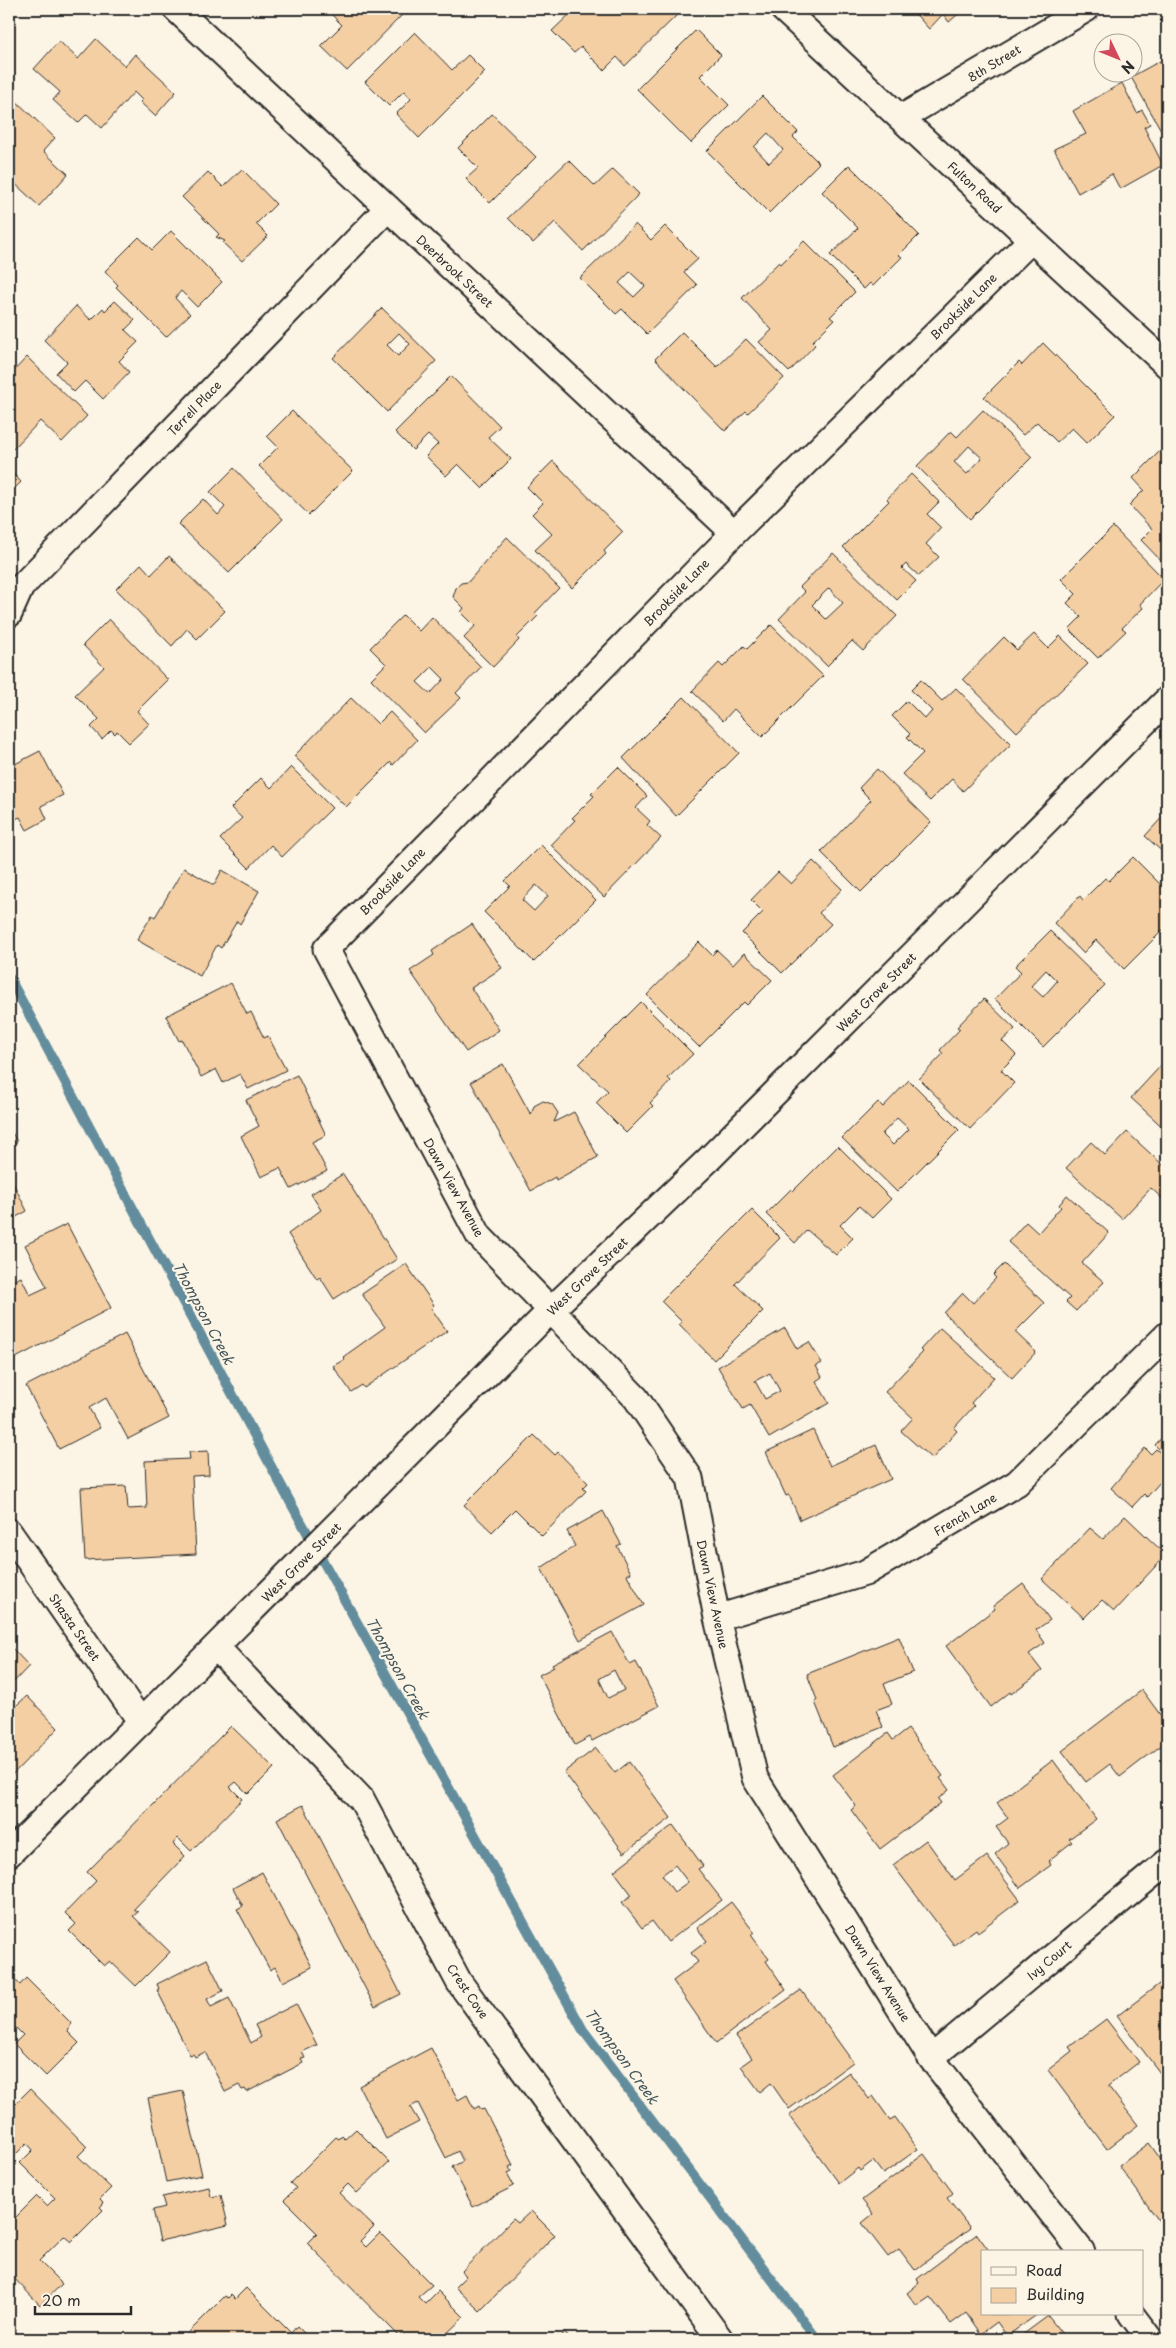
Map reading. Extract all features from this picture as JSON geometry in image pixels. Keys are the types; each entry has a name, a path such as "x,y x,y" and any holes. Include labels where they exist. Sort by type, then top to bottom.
{"street":[{"name":"Deerbrook Street","path":"176,9 734,533"},
{"name":"Fulton Road","path":"783,9 1167,365"},
{"name":"8th Street","path":"901,118 1086,9"},
{"name":"Terrell Place","path":"9,614 21,587 388,208"},
{"name":"Brookside Lane","path":"326,949 734,533 1031,240"},
{"name":"West Grove Street","path":"9,1854 217,1648 279,1582 552,1309 708,1160 1167,700"},
{"name":"Dawn View Avenue","path":"326,949 479,1236 552,1309 636,1398 690,1478 717,1618 755,1778 931,2058 1080,2250"},
{"name":"French Lane","path":"717,1618 865,1574 1017,1484 1167,1335"},
{"name":"Shasta Street","path":"9,1532 141,1722"},
{"name":"Crest Cove","path":"217,1648 362,1800 459,1982 720,2339"},
{"name":"Ivy Court","path":"931,2058 1167,1862"},
{"path":"1133,2316 1150,2339"}],"building":[{"path":"326,9 403,9 405,12 347,71 321,46 342,25"},
{"path":"575,9 668,9 676,16 625,66 617,57 604,70 581,47 574,53 552,31"},
{"path":"911,9 964,9 949,22 943,14 929,29"},
{"path":"696,30 721,55 700,76 729,105 691,143 637,89"},
{"path":"415,32 452,70 468,55 485,72 419,138 396,114 411,99 404,91 389,106 365,82"},
{"path":"96,39 125,66 135,54 176,92 155,116 140,102 142,100 134,92 102,128 87,114 78,123 53,100 60,92 34,69 59,41 78,59"},
{"path":"1160,61 1167,74 1167,136 1165,137 1134,82 1144,82 1144,70"},
{"path":"1122,83 1137,113 1142,110 1150,124 1144,127 1163,165 1120,189 1112,174 1078,193 1054,149 1086,134 1073,111"},
{"path":"762,96 798,132 793,137 819,163 769,213 707,151","holes":["768,133 783,150 769,163 754,147"]},
{"path":"14,99 55,138 43,151 68,174 39,206 9,178 9,105"},
{"path":"492,114 536,157 490,203 466,179 478,168 458,148"},
{"path":"569,160 595,186 613,169 639,194 583,251 555,222 533,243 508,218"},
{"path":"849,165 919,235 899,255 902,257 873,286 870,283 864,289 830,255 858,228 822,192"},
{"path":"242,169 276,204 256,224 268,236 242,261 223,243 225,241 216,237 219,234 182,197 208,172 223,187"},
{"path":"635,224 651,240 665,226 698,259 684,272 697,285 647,334 622,309 616,314 580,278","holes":["630,272 645,286 634,297 619,283"]},
{"path":"171,231 222,282 197,307 181,291 175,298 190,314 166,337 116,287 118,285 105,271 139,237 152,250"},
{"path":"804,241 855,292 830,317 834,320 812,342 815,345 789,372 759,342 772,330 742,298"},
{"path":"115,301 135,320 125,330 138,342 119,361 129,372 103,399 85,381 74,392 56,373 67,362 44,340 76,306 91,320 103,308 105,311"},
{"path":"382,308 436,361 387,412 333,358","holes":["399,333 410,344 398,356 387,345"]},
{"path":"682,332 717,367 746,339 784,378 748,413 746,411 725,431 655,359"},
{"path":"1043,343 1115,415 1087,443 1072,428 1057,442 1037,422 1023,435 984,397 1019,362 1022,365"},
{"path":"27,357 87,416 62,442 40,421 13,449 9,446 9,376"},
{"path":"451,376 500,426 488,437 511,459 482,488 458,464 446,476 426,456 438,444 428,435 413,450 395,432"},
{"path":"983,410 1032,457 970,519 917,466 951,431 957,437","holes":["969,446 982,458 967,474 954,462"]},
{"path":"292,411 353,471 309,515 259,466 278,447 267,436"},
{"path":"1160,451 1167,459 1167,567 1141,540 1152,529 1129,505 1144,490 1133,478"},
{"path":"553,461 623,532 604,551 606,554 572,588 535,550 552,534 532,514 543,503 527,487"},
{"path":"234,468 283,519 229,573 178,524 203,499 218,515 225,507 210,492"},
{"path":"9,469 21,482 9,494"},
{"path":"911,474 939,502 927,514 941,528 926,544 939,557 919,576 906,564 902,568 916,581 897,600 843,547 889,501 887,499"},
{"path":"1113,527 1164,579 1140,604 1143,608 1122,628 1126,631 1098,658 1069,629 1081,617 1067,603 1076,594 1061,579"},
{"path":"507,537 559,588 535,613 538,616 517,637 519,640 493,667 464,638 475,626 461,612 464,608 453,597 456,588 461,583 468,582"},
{"path":"833,553 897,616 863,651 852,641 827,666 779,619 805,592 800,587","holes":["829,588 843,603 826,619 812,605"]},
{"path":"169,556 225,611 197,639 187,629 172,646 116,589 141,564 151,575"},
{"path":"403,615 419,631 432,617 481,667 456,693 461,698 424,733 371,679 386,664 370,648","holes":["432,667 444,679 430,694 417,682"]},
{"path":"109,619 168,680 137,711 149,724 129,743 117,731 115,734 111,730 102,739 91,727 99,719 75,695 104,667 83,645"},
{"path":"771,625 823,676 762,737 734,709 723,721 692,691 719,663 723,667 744,646 747,649"},
{"path":"1034,634 1048,648 1060,636 1088,664 1017,732 963,679 1004,637 1017,650"},
{"path":"921,680 942,701 956,688 1011,744 963,791 952,779 930,801 902,774 923,753 907,737 910,734 892,716 907,701 925,719 932,711 911,690"},
{"path":"684,697 739,753 676,816 623,758"},
{"path":"351,698 378,724 390,712 417,740 393,765 391,762 346,807 294,756"},
{"path":"40,751 63,795 41,806 47,819 27,830 20,817 9,822 9,752 15,764"},
{"path":"291,767 332,808 282,857 271,845 249,868 220,839 242,818 231,808 261,778 271,788"},
{"path":"618,767 647,796 636,808 650,821 647,825 661,838 604,897 551,845 575,820 572,818 594,796 591,794"},
{"path":"877,769 931,822 861,892 821,852 871,800 859,788"},
{"path":"1167,812 1167,856 1145,836"},
{"path":"541,845 596,900 534,962 484,912 510,886 505,881","holes":["536,885 548,896 534,911 522,900"]},
{"path":"1133,857 1167,891 1167,926 1124,969 1096,940 1083,953 1054,923 1080,896 1083,900 1105,878 1109,881"},
{"path":"813,861 842,889 819,913 831,924 782,973 742,933 763,912 751,900 778,872 791,884"},
{"path":"184,868 214,885 222,870 259,891 240,924 237,921 221,948 217,945 200,976 137,940 152,915 155,917"},
{"path":"472,924 502,968 471,988 499,1030 466,1052 410,971 434,955 432,951"},
{"path":"1050,931 1105,985 1043,1047 995,999 1021,972 1015,966","holes":["1046,970 1057,981 1043,997 1031,986"]},
{"path":"699,942 712,955 717,950 733,965 744,953 772,980 747,1005 744,1002 699,1047 647,995"},
{"path":"231,983 247,1014 251,1012 264,1038 268,1036 286,1070 248,1089 240,1074 223,1083 216,1069 201,1077 182,1040 179,1041 166,1016"},
{"path":"984,999 1015,1029 1002,1041 1016,1055 1001,1070 1014,1083 970,1129 919,1079 943,1054 940,1050 960,1029 957,1027"},
{"path":"641,1002 693,1054 668,1078 671,1081 650,1103 653,1106 626,1133 596,1103 608,1091 579,1064"},
{"path":"1167,1059 1167,1131 1131,1098"},
{"path":"503,1064 531,1115 534,1106 543,1101 552,1104 558,1113 554,1122 574,1112 598,1157 556,1180 555,1177 531,1191 471,1082"},
{"path":"297,1075 326,1135 312,1142 327,1171 291,1189 280,1168 261,1177 241,1136 259,1126 246,1100"},
{"path":"909,1080 959,1130 897,1192 842,1138 878,1102 883,1107","holes":["897,1118 909,1129 893,1145 882,1134"]},
{"path":"9,1127 17,1142 9,1146"},
{"path":"1127,1132 1165,1167 1167,1164 1167,1203 1151,1188 1122,1219 1066,1168 1091,1142 1105,1155"},
{"path":"838,1146 891,1199 872,1218 859,1206 840,1225 853,1238 836,1255 807,1230 795,1243 766,1214 791,1189 793,1191"},
{"path":"343,1174 397,1259 334,1299 320,1277 317,1279 288,1234 321,1210 311,1194"},
{"path":"9,1175 27,1211 9,1221"},
{"path":"1067,1195 1109,1233 1082,1263 1104,1282 1076,1311 1066,1302 1070,1298 1008,1242 1026,1222 1038,1233 1061,1207 1059,1205"},
{"path":"752,1210 780,1238 735,1284 763,1311 714,1360 679,1324 682,1322 661,1301"},
{"path":"67,1224 111,1308 12,1360 9,1354 9,1283 21,1277 30,1295 47,1287 25,1245"},
{"path":"406,1264 434,1305 431,1308 447,1331 364,1388 362,1385 351,1392 333,1366 345,1359 343,1357 385,1327 362,1294"},
{"path":"1004,1264 1044,1303 1015,1332 1036,1352 1012,1378 944,1313 963,1293 973,1303 996,1278 993,1275"},
{"path":"785,1328 797,1349 809,1342 822,1363 816,1366 822,1377 816,1381 829,1403 769,1438 750,1405 743,1409 718,1367","holes":["770,1373 780,1391 765,1399 755,1381"]},
{"path":"940,1328 994,1377 971,1403 974,1406 954,1428 957,1431 932,1459 901,1431 913,1418 885,1392 923,1352 920,1350"},
{"path":"125,1334 169,1418 128,1439 106,1398 89,1408 100,1428 59,1449 26,1386"},
{"path":"813,1430 830,1466 876,1445 891,1479 800,1520 789,1495 786,1496 766,1452"},
{"path":"1167,1432 1167,1457 1155,1445"},
{"path":"534,1435 555,1455 558,1452 588,1483 583,1488 586,1491 542,1536 515,1509 492,1532 464,1505"},
{"path":"1145,1448 1151,1454 1156,1449 1167,1459 1167,1474 1147,1497 1144,1494 1132,1507 1111,1488"},
{"path":"208,1451 209,1475 192,1476 196,1554 85,1560 81,1488 126,1486 128,1509 147,1508 145,1461 190,1459 189,1452"},
{"path":"603,1511 621,1544 617,1546 631,1573 627,1575 644,1605 580,1640 541,1568 575,1546 567,1531"},
{"path":"1125,1516 1166,1555 1114,1611 1102,1600 1084,1618 1042,1579 1090,1528 1103,1539"},
{"path":"1023,1583 1050,1620 1036,1630 1045,1643 1029,1654 1042,1671 991,1707 946,1646 995,1609 993,1606"},
{"path":"612,1632 630,1665 636,1662 659,1706 592,1741 590,1737 575,1745 539,1675 554,1667 552,1664","holes":["614,1670 624,1690 608,1698 599,1679"]},
{"path":"899,1637 913,1672 884,1684 892,1704 876,1710 883,1727 833,1747 815,1702 817,1700 807,1674"},
{"path":"9,1645 29,1666 9,1687"},
{"path":"1142,1690 1167,1724 1167,1741 1120,1777 1110,1764 1086,1782 1062,1751"},
{"path":"27,1696 58,1728 9,1778 9,1712"},
{"path":"231,1726 274,1768 248,1794 236,1782 230,1787 242,1799 191,1851 178,1838 173,1844 185,1856 134,1909 138,1912 133,1916 170,1952 136,1986 110,1961 104,1966 69,1931 76,1924 65,1913 96,1881 87,1872"},
{"path":"908,1729 943,1776 940,1778 949,1790 938,1799 941,1803 880,1849 851,1810 856,1806 833,1775 888,1733 893,1740"},
{"path":"596,1748 615,1773 629,1762 671,1818 624,1853 564,1772"},
{"path":"1053,1760 1096,1819 1069,1839 1072,1842 1048,1861 1051,1865 1020,1888 995,1854 1008,1843 996,1827 1008,1818 997,1803"},
{"path":"303,1805 401,1994 375,2007 277,1819"},
{"path":"673,1825 703,1866 698,1869 722,1900 668,1942 652,1921 642,1928 622,1902 632,1895 614,1871","holes":["675,1865 688,1882 674,1892 662,1875"]},
{"path":"926,1840 955,1880 987,1856 1020,1900 978,1932 976,1929 954,1945 893,1865"},
{"path":"262,1872 312,1967 283,1982 275,1967 270,1970 237,1909 243,1906 233,1888"},
{"path":"731,1902 754,1932 751,1935 769,1959 766,1961 786,1990 716,2043 673,1981 698,1962 691,1953 707,1941 697,1928"},
{"path":"207,1959 223,1991 207,1999 211,2007 229,1998 251,2043 261,2037 255,2025 296,2004 317,2045 302,2052 305,2058 301,2059 303,2063 247,2092 245,2089 242,2090 239,2085 225,2092 205,2052 195,2057 193,2054 190,2055 157,1990 159,1989 157,1984"},
{"path":"9,1973 20,1985 26,1978 71,2023 68,2032 79,2043 46,2076 14,2044 23,2035 15,2027 9,2034"},
{"path":"1167,1978 1167,2074 1163,2077 1117,2016"},
{"path":"801,1990 853,2062 789,2109 771,2083 760,2092 741,2066 752,2058 736,2036"},
{"path":"1106,2019 1139,2062 1108,2086 1138,2125 1107,2149 1048,2070 1072,2051 1069,2047"},
{"path":"431,2048 458,2100 467,2095 474,2109 479,2106 481,2110 484,2109 513,2165 509,2167 511,2171 507,2173 514,2186 473,2207 452,2167 463,2161 458,2151 446,2158 418,2103 410,2107 419,2122 386,2139 359,2086"},
{"path":"849,2072 869,2099 873,2096 890,2120 895,2117 918,2149 883,2174 873,2161 860,2171 858,2168 839,2183 789,2116"},
{"path":"30,2089 87,2147 78,2156 111,2188 100,2199 104,2203 100,2207 103,2210 71,2242 64,2236 39,2261 62,2284 40,2305 9,2273 9,2224 37,2196 47,2206 55,2198 20,2163 33,2150 27,2143 14,2156 9,2151 9,2110"},
{"path":"183,2091 202,2175 166,2182 148,2098"},
{"path":"356,2129 389,2162 357,2193 348,2184 339,2193 374,2227 360,2241 366,2247 380,2233 432,2285 418,2297 425,2304 438,2291 464,2317 441,2339 402,2339 307,2243 317,2233 284,2200 296,2188 290,2183 336,2137 339,2139 342,2136 345,2139"},
{"path":"1149,2143 1167,2168 1167,2232 1119,2166"},
{"path":"924,2154 953,2193 947,2198 970,2228 915,2270 899,2249 888,2257 862,2223 873,2214 862,2200"},
{"path":"209,2187 211,2197 221,2195 228,2225 160,2241 153,2210 165,2207 162,2197"},
{"path":"531,2211 555,2235 480,2311 455,2287 466,2276 462,2271 513,2219 518,2223"},
{"path":"977,2234 989,2250 981,2250 981,2316 1035,2316 1007,2336 997,2322 981,2334 966,2313 951,2324 930,2297 917,2306 907,2293 919,2283 917,2279"},
{"path":"246,2288 291,2333 297,2326 310,2339 182,2339 225,2296 228,2298 231,2295 235,2299"},
{"path":"1048,2316 1066,2339 1017,2339"},
{"path":"565,2333 570,2339 559,2339"}],"waterway":[{"name":"Thompson Creek","path":"9,977 288,1498 583,2030 817,2339"}]}
